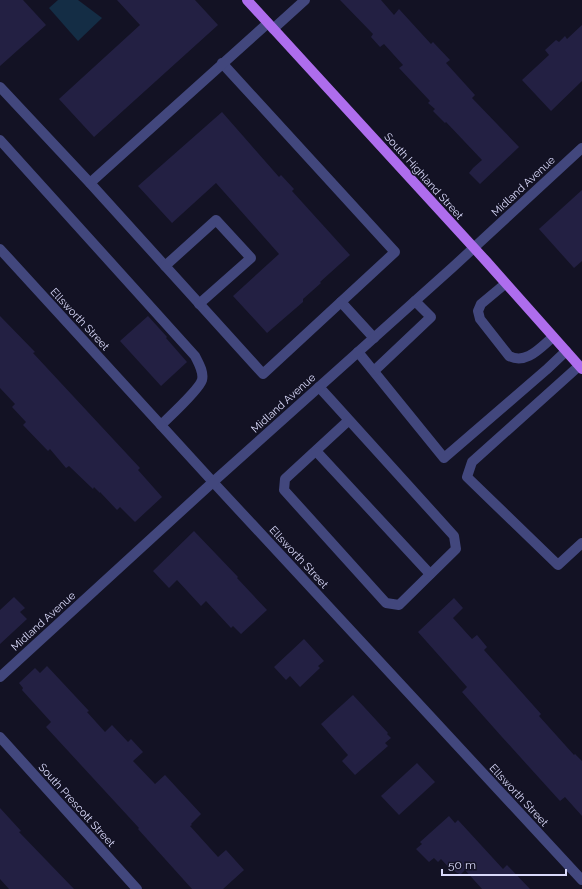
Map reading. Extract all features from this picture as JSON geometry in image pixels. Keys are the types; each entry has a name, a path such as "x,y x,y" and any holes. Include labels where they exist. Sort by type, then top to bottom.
{"main road":[{"name":"South Highland Street","path":"247,0 474,248 581,368"}],"street":[{"path":"90,183 222,63 305,0"},
{"path":"0,87 90,183 262,374 395,252 222,63"},
{"path":"0,140 195,356 201,369 202,381 161,425"},
{"name":"Midland Avenue","path":"0,677 213,482 474,248 582,148"},
{"path":"165,266 216,220 251,258 199,304"},
{"name":"Ellsworth Street","path":"0,249 213,482 582,880"},
{"path":"505,284 481,304 478,311 480,319 509,356 515,359 523,359 532,354 553,337"},
{"path":"374,371 431,317 415,301"},
{"path":"341,302 374,338"},
{"path":"358,352 444,458 566,351"},
{"path":"581,368 472,462 467,477 558,565 582,543"},
{"path":"319,387 349,420 454,536 456,549 399,605 386,603 284,490 285,479 349,420"},
{"path":"316,450 430,574"},
{"name":"South Prescott Street","path":"0,737 137,889"}],"water":[{"path":"58,0 78,0 102,18 78,41 49,8"}],"building":[{"path":"0,0 23,0 46,25 0,66"},
{"path":"117,0 195,0 218,25 94,137 59,99 140,25"},
{"path":"340,0 381,0 394,15 399,9 431,44 433,42 450,60 446,63 475,95 472,98 519,147 480,184 469,173 482,160 446,122 445,123 433,111 435,109 428,103 430,101 399,68 403,65 384,44 380,47 371,37 373,34"},
{"path":"582,25 582,81 551,111 522,80 549,55 545,50 556,40 559,42 565,36 567,39"},
{"path":"222,112 279,177 281,175 294,189 292,191 350,255 303,299 303,302 267,333 233,296 279,254 216,183 172,223 138,186"},
{"path":"582,190 582,261 574,268 539,229"},
{"path":"0,316 35,352 33,353 140,468 138,470 162,497 135,522 120,507 117,510 100,492 94,487 93,489 69,466 66,468 50,449 48,451 23,425 26,422 12,407 15,404 0,388"},
{"path":"148,316 187,362 161,386 120,341"},
{"path":"194,531 267,610 241,634 233,626 231,628 206,601 201,606 177,580 169,588 153,571"},
{"path":"14,597 25,608 20,612 27,619 0,644 0,610"},
{"path":"454,598 463,608 453,618 472,639 477,635 487,647 484,650 541,714 539,716 574,755 575,754 582,761 582,816 565,797 560,801 502,737 462,692 467,687 418,632"},
{"path":"304,639 324,661 318,666 320,668 300,687 290,676 286,680 274,667"},
{"path":"47,666 89,711 87,712 105,732 112,725 128,742 131,739 143,752 133,761 155,784 165,775 201,814 190,826 218,857 226,850 244,870 223,889 192,889 138,829 139,828 46,727 51,722 22,690 23,688 19,683 35,668 40,673"},
{"path":"353,695 391,738 385,743 388,746 355,775 342,761 348,755 321,724"},
{"path":"417,763 435,782 399,815 381,796"},
{"path":"0,808 21,831 19,832 74,889 9,889 0,879"},
{"path":"449,816 455,823 458,820 503,869 507,865 530,889 482,889 465,870 460,875 453,870 452,871 441,859 438,862 434,858 429,862 416,849 422,844 420,842"}]}
